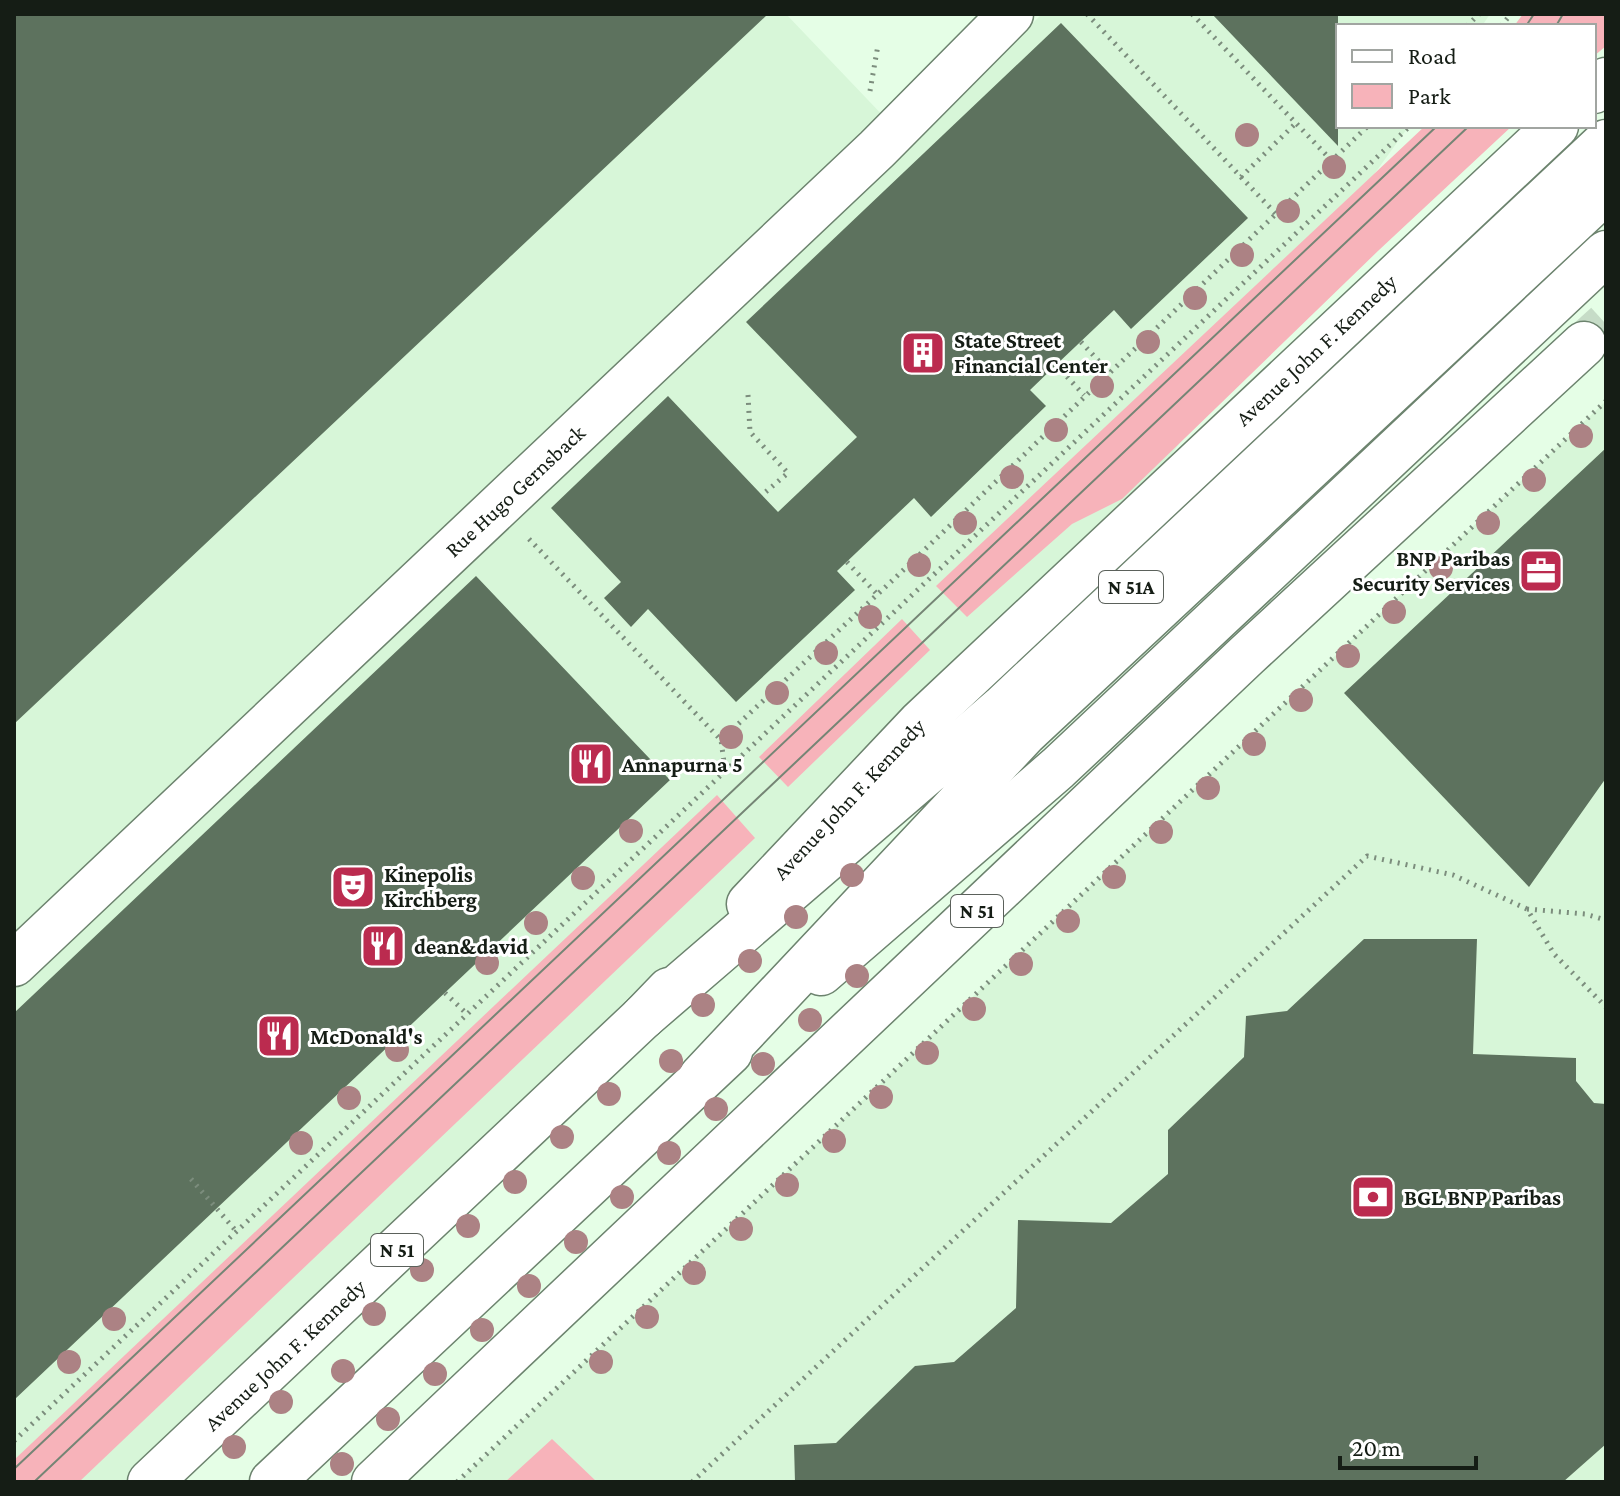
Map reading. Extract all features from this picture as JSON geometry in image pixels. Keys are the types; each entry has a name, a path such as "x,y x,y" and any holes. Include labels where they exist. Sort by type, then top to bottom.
{"main road":[{"name":"Rue Hugo Gernsback","path":"14,964 877,149 1011,14"},
{"name":"Avenue John F. Kennedy","path":"150,1482 643,1017 920,723 1554,128"},
{"name":"N 51A","path":"643,1017 1002,708 1606,142"},
{"name":"N 51A","path":"701,1077 1025,733 1606,191"},
{"name":"N 51","path":"272,1482 701,1077 1058,768 1606,253"},
{"name":"N 51","path":"374,1482 1235,666 1584,344"}],"path":[{"path":"1087,14 1276,214"},
{"path":"1192,14 1332,162"},
{"path":"1241,177 1296,123"},
{"path":"721,740 1366,128"},
{"path":"14,1441 1408,128"},
{"path":"1081,342 1109,372"},
{"path":"1056,365 1084,395"},
{"path":"748,395 750,432 788,473 762,495"},
{"path":"457,1482 1605,406"},
{"path":"536,547 721,740 725,770"},
{"path":"847,562 877,594"},
{"path":"692,1482 1367,856 1453,875 1527,909 1585,914 1606,920"},
{"path":"1527,909 1554,954 1606,1007"},
{"path":"445,993 467,1014"},
{"path":"191,1179 237,1232"}],"shaded area":[{"path":"14,14 786,14 909,143 1042,14 1490,14 1483,24 1336,24 1336,128 1408,128 1104,548 643,1017 150,1482 14,1482"},
{"path":"1606,401 1606,1482 457,1482 527,1416"}],"green space":[{"path":"1523,14 1606,14 1606,46 1596,54 1596,24 1516,24"},
{"path":"1423,128 1510,128 1122,499 1072,524 967,617 936,586"},
{"path":"902,619 930,650 788,787 759,757"},
{"path":"717,795 755,838 79,1482 14,1482 14,1460"},
{"path":"552,1439 597,1482 505,1482"}],"building":[{"path":"14,14 768,14 14,724"},
{"path":"1212,14 1338,14 1338,146"},
{"name":"State Street Financial Center","path":"1061,23 1248,218 1131,329 1114,310 1030,390 1046,406 931,517 914,498 837,571 855,590 736,702 648,609 631,627 604,598 621,582 551,508 668,396 778,512 857,437 746,322"},
{"name":"BNP Paribas Security Services","path":"1606,448 1606,778 1529,887 1344,693"},
{"name":"Kinepolis Kirchberg","path":"476,576 670,780 14,1400 14,1013"},
{"name":"BGL BNP Paribas","path":"1364,939 1477,939 1473,1054 1576,1058 1576,1081 1594,1103 1606,1104 1606,1444 1563,1482 795,1482 794,1445 836,1443 915,1366 954,1362 1016,1308 1018,1220 1111,1223 1168,1174 1168,1130 1244,1057 1246,1016 1287,1011"}],"tunnel":[{"path":"1584,344 1606,324"}],"tram line":[{"path":"1527,24 1534,14"},
{"path":"1557,24 1563,14"},
{"path":"14,1469 1435,128"},
{"path":"34,1482 1467,128"}],"place":[{"name":"State Street Financial Center","path":"923,353"},
{"name":"BNP Paribas Security Services","path":"1541,571"},
{"name":"Annapurna 5","path":"591,764"},
{"name":"Kinepolis Kirchberg","path":"353,887"},
{"name":"dean&david","path":"383,946"},
{"name":"McDonald's","path":"279,1036"},
{"name":"BGL BNP Paribas","path":"1373,1197"}]}
